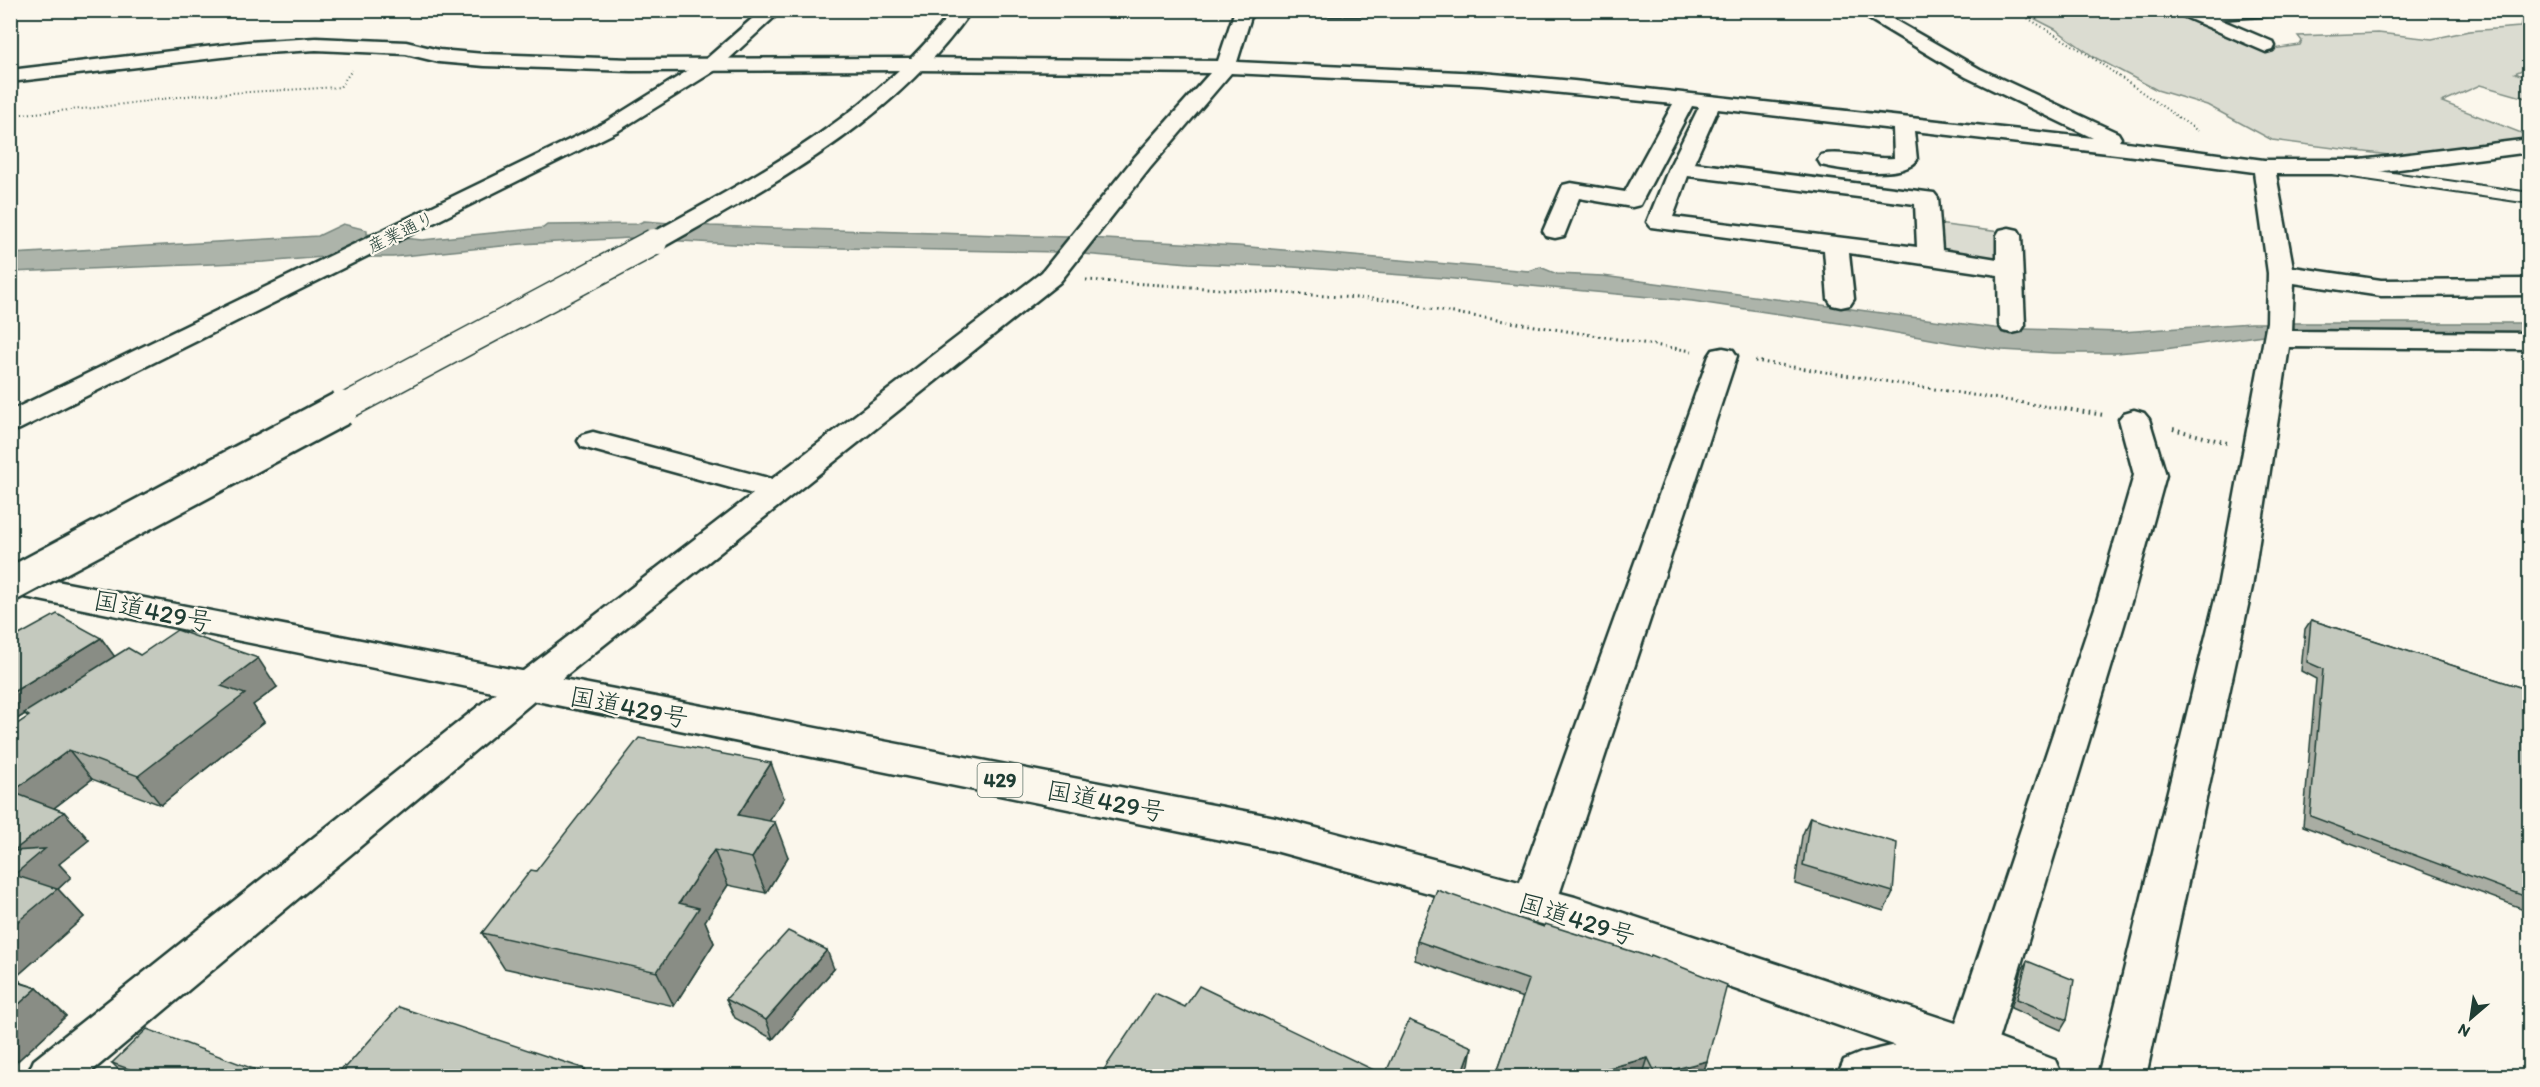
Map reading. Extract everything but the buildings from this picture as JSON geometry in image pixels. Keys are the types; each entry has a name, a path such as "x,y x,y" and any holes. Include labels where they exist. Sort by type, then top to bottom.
{"main road":[{"name":"産業通り","path":"10,404 367,231 449,194 570,132 687,64 747,10"},
{"name":"産業通り","path":"10,423 392,237 611,127 712,64 773,10"},
{"path":"10,584 644,248 770,176 850,122 910,73 963,10"},
{"path":"51,1077 527,687 1052,277 1142,163 1226,67 1244,10"},
{"path":"1319,10 1500,10"},
{"path":"1863,10 1973,73 2134,149"},
{"path":"2189,12 2276,10"},
{"path":"2189,12 2266,46"},
{"path":"10,76 248,48 316,44 406,48 439,56 484,60 631,65 917,64 1226,67 1482,79 2134,149 2256,166 2326,168 2428,160 2529,145"},
{"path":"1632,200 1685,100"},
{"path":"1711,103 1680,168 1659,222 1930,256 2010,269"},
{"path":"1829,160 1889,166 1903,164 1906,160 1904,124"},
{"path":"2122,1077 2235,588 2279,330 2281,273 2256,166"},
{"path":"1680,168 1926,198 1930,256"},
{"path":"1555,231 1570,190 1665,206"},
{"path":"2008,236 2012,325"},
{"path":"1836,244 1841,299"},
{"path":"2281,273 2381,288 2529,287"},
{"path":"2279,330 2529,341"},
{"path":"1534,904 1723,356"},
{"path":"1861,1077 1971,1050 2114,602 2150,475 2134,419"},
{"path":"592,441 778,491"},
{"name":"国道429号","path":"10,584 1275,834 1575,915 1971,1050 2038,1077"},
{"path":"164,646 203,621"}],"street":[{"path":"2326,168 2529,198"}],"path":[{"path":"2014,10 2084,52 2256,166"},
{"path":"10,114 93,108 195,95 340,87 370,45"},
{"path":"1052,277 1402,301 1429,309 2134,419 2259,451"}],"shaded area":[{"path":"2020,11 2168,11 2266,50 2300,45 2302,41 2298,36 2378,33 2432,39 2469,31 2520,27 2524,11 2529,11 2529,67 2515,73 2529,78 2529,99 2480,85 2442,102 2529,136 2529,143 2428,160 2272,140 2207,105 2157,90 2094,57 2055,29"},
{"path":"644,221 710,226 1067,237 1238,246 1529,271 1540,267 1557,274 1603,276 1994,328 2122,332 2251,323 2529,323 2530,337 2314,333 2263,335 2165,349 2116,353 2053,353 2002,350 1953,343 1692,301 1443,278 1293,267 1189,263 1059,252 786,247 630,238 521,244 393,257 323,257 264,262 11,272 11,254 318,236 343,224 367,230 367,234 422,240 543,228 547,225 637,224"},
{"path":"1937,224 2000,232 1999,258 1984,260 1968,258 1938,248"}]}
